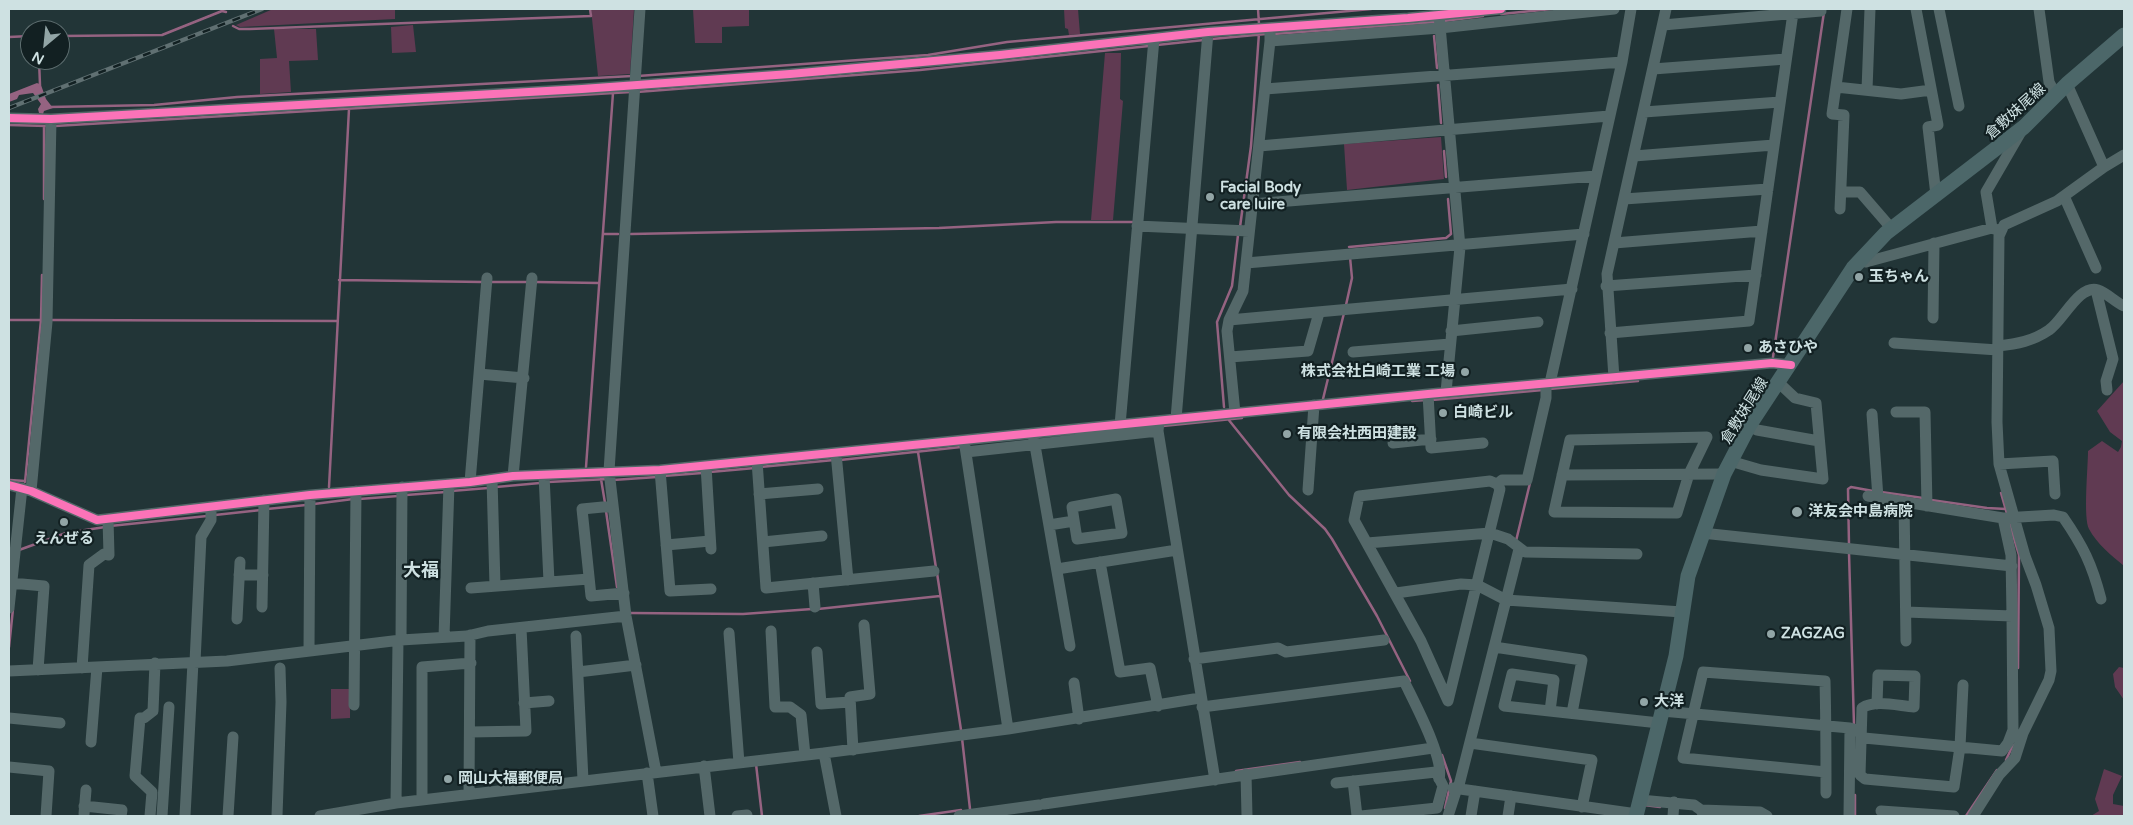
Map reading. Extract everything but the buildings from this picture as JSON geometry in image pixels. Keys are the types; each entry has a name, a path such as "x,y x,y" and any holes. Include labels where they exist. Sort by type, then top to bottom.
{"main road":[{"name":"倉敷妹尾線","path":"1641,806 1664,715 1676,656 1688,576 1702,533 1731,466 1790,365 1860,260 1892,229 2024,127 2067,84 2124,36"}],"street":[{"path":"640,9 608,506 623,617 651,772 652,816"},
{"path":"1270,35 1408,13 1440,21 1501,9"},
{"path":"9,118 50,123 635,85 908,64 1207,37 1270,35 1614,9"},
{"path":"1497,484 1502,480 1527,480 1547,386 1572,289 1622,62 1631,9"},
{"path":"1614,378 1606,286 1666,9"},
{"path":"1663,25 1821,11 1820,9"},
{"path":"1840,209 1844,115 1832,114 1847,9"},
{"path":"1867,90 1870,9"},
{"path":"1916,9 1938,126 1928,127 1936,195"},
{"path":"1939,9 1960,106"},
{"path":"2039,9 2049,82 2056,95"},
{"path":"1610,333 1749,321 1793,13"},
{"path":"1440,21 1459,243 1446,392"},
{"path":"1235,413 1229,320 1243,290 1246,263 1243,231 1252,204 1270,35"},
{"path":"1176,419 1207,37"},
{"path":"1120,425 1153,43"},
{"path":"1653,69 1786,59"},
{"path":"1265,89 1622,62"},
{"path":"2067,84 2104,166"},
{"path":"1836,87 1902,94 1932,90"},
{"path":"1644,112 1780,102"},
{"path":"1259,146 1609,116"},
{"path":"9,608 15,548 26,490 47,320 50,123"},
{"path":"1550,711 1554,680 1512,674 1504,706 1550,711 1572,713 1692,715 1826,727 1854,730 1864,738 2002,751 2012,736 2012,566 2009,519 1999,464 1997,422 1996,229 1986,192 2024,127"},
{"path":"1634,156 1774,145"},
{"path":"1860,260 1866,262 1934,243 1996,229 2064,196 2104,166 2124,156"},
{"path":"1252,204 1596,176"},
{"path":"1624,199 1768,189"},
{"path":"1841,192 1860,192 1892,229"},
{"path":"2064,196 2096,268"},
{"path":"1138,223 1192,225 1243,231"},
{"path":"1614,244 1762,231"},
{"path":"1246,263 1459,243 1584,234"},
{"path":"1933,318 1934,243"},
{"path":"1606,286 1756,275"},
{"path":"470,482 487,280"},
{"path":"513,476 532,281"},
{"path":"1229,320 1454,302 1572,289"},
{"path":"2096,290 2112,359 2106,381 2107,390"},
{"path":"1894,343 1996,349 2025,342 2049,330 2058,323 2072,303 2084,292 2096,290 2124,306"},
{"path":"1230,357 1308,351 1319,313"},
{"path":"1452,331 1538,322"},
{"path":"1353,352 1450,344"},
{"path":"9,485 26,490 109,524 356,496 449,489 470,482 492,485 513,476 544,480 660,474 1034,440 1158,427 1176,419 1429,398 1446,392 1547,386 1772,364 1790,365"},
{"path":"479,374 524,378"},
{"path":"1562,475 1689,474 1731,466 1823,478 1816,403 1795,398 1779,383"},
{"path":"1429,398 1431,448 1483,443"},
{"path":"1308,490 1315,408"},
{"path":"1896,412 1925,412 1927,501"},
{"path":"1872,414 1875,495 1904,502 1927,501 2009,519 2054,515 2063,518 2080,542 2093,568 2100,598"},
{"path":"1034,440 1120,425 1158,427"},
{"path":"1158,427 1214,776"},
{"path":"1753,428 1820,441"},
{"path":"1707,437 1689,474 1677,513 1554,512 1570,440 1707,437"},
{"path":"1393,443 1431,439"},
{"path":"1034,440 1070,646"},
{"path":"965,447 1008,729"},
{"path":"836,458 848,580"},
{"path":"1999,464 2053,461 2055,494"},
{"path":"757,465 766,588 934,571"},
{"path":"666,545 711,545 706,470"},
{"path":"660,474 670,591 711,589"},
{"path":"544,480 548,582"},
{"path":"1490,481 1497,484 1500,490 1490,533 1448,701 1421,641 1354,520 1359,496 1490,481"},
{"path":"492,485 495,586"},
{"path":"444,637 449,489"},
{"path":"759,494 818,489"},
{"path":"396,803 403,493"},
{"path":"354,705 356,496"},
{"path":"1116,499 1122,533 1076,539 1074,520 1072,507 1116,499"},
{"path":"308,650 310,501"},
{"path":"1904,502 1906,641"},
{"path":"262,607 264,506"},
{"path":"608,506 582,509 591,596 620,594"},
{"path":"185,816 201,537 211,512"},
{"path":"1973,816 1999,776 2015,758 2023,732 2049,680 2051,671 2049,628 2009,519"},
{"path":"1049,524 1074,520"},
{"path":"82,668 89,565 104,554 109,555 109,524"},
{"path":"1367,543 1490,533 1508,538 1525,552 1637,554"},
{"path":"1702,533 1849,549 1905,553 2012,566"},
{"path":"763,542 822,536"},
{"path":"1361,816 1438,812 1470,744 1517,547"},
{"path":"1057,569 1177,550"},
{"path":"237,619 240,562"},
{"path":"1100,562 1120,672 1150,668 1158,706"},
{"path":"239,575 263,575"},
{"path":"13,579 44,586 38,670"},
{"path":"470,588 589,579"},
{"path":"813,584 814,607"},
{"path":"1396,593 1461,584 1477,585 1504,599 1682,612"},
{"path":"1906,612 2012,616"},
{"path":"9,671 194,664 308,650 355,648 444,637 470,637 623,617"},
{"path":"853,750 850,696 870,694 864,625"},
{"path":"470,732 526,731 521,630"},
{"path":"770,631 775,707 790,707 801,715 805,755"},
{"path":"729,633 739,762"},
{"path":"576,636 583,780"},
{"path":"469,794 470,637"},
{"path":"1194,659 1278,648 1286,652 1384,640"},
{"path":"1494,647 1582,660 1572,713"},
{"path":"817,652 822,704 850,702"},
{"path":"422,800 422,667 471,663"},
{"path":"150,816 152,792 135,776 140,718 144,718 153,711 155,665"},
{"path":"578,672 633,666"},
{"path":"277,816 280,668"},
{"path":"91,742 97,669"},
{"path":"1826,772 1683,758 1703,672 1825,681 1826,727 1826,772 1826,793"},
{"path":"320,816 352,814 396,803 853,750 1079,719 1158,706 1404,681 1450,786 1448,816"},
{"path":"1074,682 1079,719"},
{"path":"1854,730 1860,775 1865,779 1954,787 1960,747 1963,685"},
{"path":"524,703 549,702"},
{"path":"1849,816 1854,730 1862,708 1868,704 1877,704"},
{"path":"162,816 169,707"},
{"path":"9,718 60,723"},
{"path":"228,816 233,737"},
{"path":"1470,744 1592,760 1582,806"},
{"path":"959,816 1016,812 1041,805 1214,776 1246,774 1432,745"},
{"path":"824,753 836,816"},
{"path":"704,766 710,816"},
{"path":"9,767 49,770 46,816"},
{"path":"1336,783 1436,772 1450,786 1582,806 1641,806 1673,809 1694,804 1702,813 1760,812 1767,816"},
{"path":"1246,774 1248,816"},
{"path":"1354,781 1357,816"},
{"path":"86,790 84,810 122,810 121,816"},
{"path":"1471,816 1474,791"},
{"path":"1508,816 1511,796"},
{"path":"1881,811 1954,816"}],"shaded area":[{"path":"273,9 395,9 395,19 240,27 236,25"},
{"path":"591,9 634,9 630,74 598,76"},
{"path":"693,9 749,9 749,26 722,27 722,43 695,43"},
{"path":"1064,9 1078,9 1080,34 1069,35 1068,29 1065,28"},
{"path":"413,25 416,52 392,53 391,27"},
{"path":"274,29 316,29 318,60 289,61 291,92 260,94 260,59 277,58"},
{"path":"1105,53 1121,53 1120,99 1123,101 1113,220 1091,220"},
{"path":"37,83 41,85 46,99 53,108 44,111 43,114 39,113 38,109 41,104 33,93 19,95 17,99 9,102 9,94"},
{"path":"1441,137 1444,179 1347,190 1344,144"},
{"path":"2124,381 2124,566 2092,534 2087,523 2086,504 2088,451 2102,441 2118,452 2122,441 2110,432 2097,411"},
{"path":"2119,667 2124,668 2124,700 2115,687 2113,674"},
{"path":"331,689 350,689 350,718 331,719"},
{"path":"2104,769 2122,776 2113,795 2113,804 2124,806 2124,816 2091,816 2099,811 2095,799"}],"waterway":[{"path":"233,26 239,29 250,29 591,16 590,9"},
{"path":"1258,9 1259,24"},
{"path":"638,76 928,55 1007,42 1371,9"},
{"path":"1501,14 1552,9"},
{"path":"70,36 162,35 222,11 226,12"},
{"path":"1773,357 1824,12"},
{"path":"1444,21 1483,16"},
{"path":"1274,34 1436,22"},
{"path":"1240,227 1251,146 1259,33"},
{"path":"1212,39 1266,34"},
{"path":"9,37 20,36"},
{"path":"1434,36 1437,68"},
{"path":"1157,45 1204,40"},
{"path":"637,92 920,70 1149,46"},
{"path":"38,85 40,85 39,70"},
{"path":"49,107 154,105 237,97 632,76"},
{"path":"1438,85 1441,123"},
{"path":"55,126 631,92"},
{"path":"586,467 613,93"},
{"path":"329,487 349,109"},
{"path":"9,125 47,126"},
{"path":"44,126 44,199"},
{"path":"1444,151 1446,177"},
{"path":"1349,247 1446,238 1451,234 1448,199"},
{"path":"631,234 939,228 1056,222 1135,222"},
{"path":"603,234 618,234"},
{"path":"1224,407 1217,322 1232,286 1238,235"},
{"path":"1346,305 1352,278 1350,257"},
{"path":"25,482 41,320 42,275"},
{"path":"339,280 483,282"},
{"path":"491,282 528,282"},
{"path":"536,282 599,283"},
{"path":"1323,399 1344,313"},
{"path":"9,320 42,320"},
{"path":"50,320 337,321"},
{"path":"1549,389 1638,381"},
{"path":"1432,400 1543,390"},
{"path":"1412,401 1426,400"},
{"path":"1163,426 1242,418"},
{"path":"1228,419 1289,495 1325,529 1332,539 1377,616 1410,681"},
{"path":"840,460 961,447"},
{"path":"918,452 936,568"},
{"path":"760,467 834,460"},
{"path":"710,472 755,468"},
{"path":"663,476 702,473"},
{"path":"613,480 657,477"},
{"path":"601,479 605,503"},
{"path":"548,482 608,479"},
{"path":"10,480 25,481"},
{"path":"496,487 540,483"},
{"path":"1516,541 1530,483"},
{"path":"1849,545 1848,489 1851,487 1873,491"},
{"path":"451,491 488,488"},
{"path":"406,495 446,492"},
{"path":"1881,492 1923,498"},
{"path":"2001,493 2007,514"},
{"path":"359,499 398,496"},
{"path":"314,504 353,499"},
{"path":"1931,500 2006,509"},
{"path":"267,509 306,505"},
{"path":"215,515 261,510"},
{"path":"606,511 617,587"},
{"path":"110,526 207,516"},
{"path":"2009,522 2019,555 2018,668"},
{"path":"19,550 66,533 105,527"},
{"path":"1849,553 1854,725"},
{"path":"937,573 961,730"},
{"path":"818,609 940,596"},
{"path":"9,647 13,609"},
{"path":"631,613 743,614 812,609"},
{"path":"962,738 970,809"},
{"path":"2006,760 2013,745"},
{"path":"1442,755 1451,781 1445,808"},
{"path":"1236,771 1300,762"},
{"path":"756,764 762,816"},
{"path":"1966,816 1997,770"},
{"path":"1855,795 1855,816"},
{"path":"1644,805 1660,807"},
{"path":"919,816 961,810"}],"railway":[{"path":"9,108 262,9"}],"cycle path":[{"path":"9,118 51,119 582,89 790,74 1000,55 1208,32 1408,18 1501,9"},
{"path":"9,485 31,491 97,520 310,495 470,482 513,476 660,470 1428,394 1772,363 1791,365"}],"place":[{"name":"Facial Body care luire","path":"1210,197"},
{"name":"玉ちゃん","path":"1859,277"},
{"name":"あさひや","path":"1748,348"},
{"name":"株式会社白崎工業 工場","path":"1465,372"},
{"name":"白崎ビル","path":"1443,413"},
{"name":"有限会社西田建設","path":"1287,434"},
{"name":"洋友会中島病院","path":"1797,512"},
{"name":"えんぜる","path":"64,522"},
{"name":"ZAGZAG","path":"1771,634"},
{"name":"大洋","path":"1644,702"},
{"name":"岡山大福郵便局","path":"448,779"}],"district":[{"name":"大福","path":"421,571"}]}
